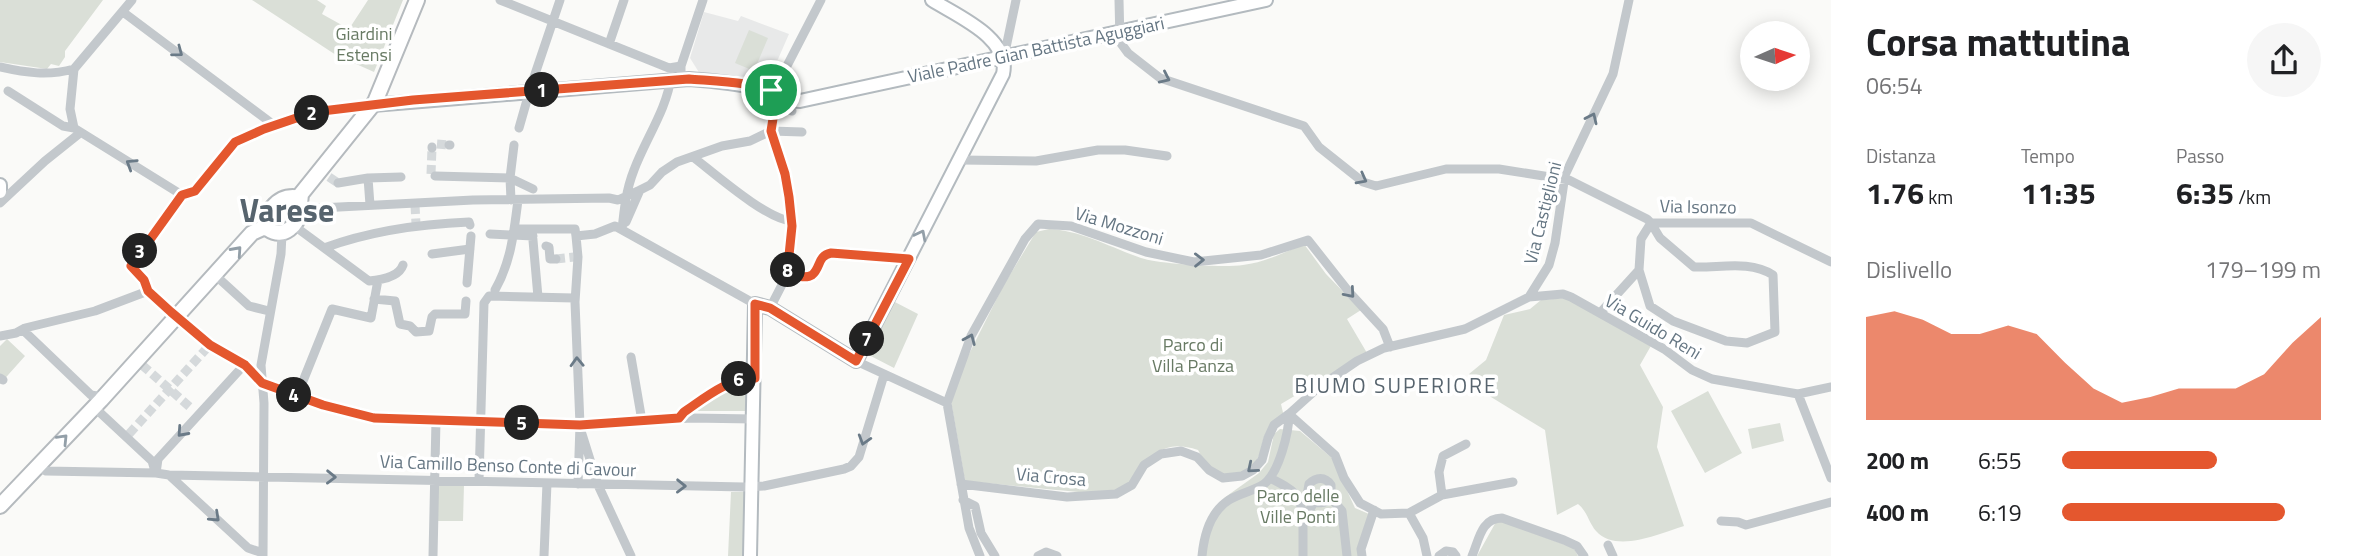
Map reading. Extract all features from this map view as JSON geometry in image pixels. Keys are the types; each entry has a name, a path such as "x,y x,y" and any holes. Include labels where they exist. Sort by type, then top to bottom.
{"main road":[{"path":"280,232 298,203 373,105 416,0"},
{"path":"750,556 755,304 770,308 856,361 1003,74 1004,57 988,35 932,0"},
{"name":"Viale Padre Gian Battista Aguggiari","path":"776,92 790,101 807,100 1266,0"},
{"path":"373,105 676,73 776,92"},
{"path":"0,185 0,192"},
{"path":"280,232 267,218 273,207 280,200 298,203"},
{"path":"0,506 96,402 139,362 252,233 263,228 280,232"}],"street":[{"path":"0,67 40,74 74,68 132,0"},
{"path":"500,0 676,73"},
{"path":"519,128 560,0"},
{"path":"609,44 624,0"},
{"path":"622,230 622,199 676,73 703,0"},
{"path":"770,308 787,275 792,221 785,174 771,131 776,92 821,0"},
{"path":"1004,57 1016,0"},
{"path":"1119,0 1119,32"},
{"name":"Via Castiglioni","path":"1529,297 1545,274 1553,256 1565,175 1613,74 1629,0"},
{"path":"122,12 270,122"},
{"name":"Via Isonzo","path":"1119,32 1120,41 1128,53 1160,78 1304,126 1319,147 1363,182 1376,186 1446,169 1499,169 1565,180 1578,183 1651,222 1751,223 1831,262"},
{"path":"74,68 70,109 77,130"},
{"path":"8,90 33,108 63,126 77,130 182,195"},
{"path":"771,131 777,104 792,111"},
{"path":"373,105 314,112 270,122 235,142 195,191 182,195 138,254 131,266 144,280 148,291 209,346 245,365 262,383 323,405 374,418 580,425 679,418 754,419"},
{"path":"0,203 77,130"},
{"path":"298,203 369,205 622,199 650,185 662,172 677,162 722,146 750,141 771,131 802,132"},
{"path":"495,290 505,273 514,232 514,200 510,178 514,145"},
{"path":"960,160 1036,162 1098,150 1125,149 1167,156"},
{"path":"693,157 738,192 782,220 792,221"},
{"path":"433,176 510,178 533,189"},
{"path":"338,183 368,178 401,177"},
{"path":"368,178 369,205"},
{"path":"622,230 640,190"},
{"path":"324,248 368,234 416,226 469,222 470,225"},
{"path":"1651,222 1661,238 1694,267 1762,268 1773,275 1776,332 1747,343 1726,341 1673,321 1650,306 1639,270 1641,239 1651,222"},
{"name":"Via Mozzoni","path":"947,404 971,336 1025,239 1038,224 1070,226 1146,252 1194,262 1261,255 1308,240 1349,292 1383,329 1390,347"},
{"path":"536,240 575,229 580,425 578,484"},
{"path":"576,236 622,230 755,304"},
{"path":"169,475 259,555 263,476 262,357 281,254 280,232 324,248 369,281 396,275 403,265"},
{"path":"490,234 514,232 536,240 549,247 550,259 556,259"},
{"path":"467,283 471,236"},
{"path":"536,240 538,297"},
{"path":"432,254 470,249"},
{"path":"787,275 813,275 821,258 831,253 909,259"},
{"path":"1600,313 1639,270"},
{"path":"215,275 249,306 269,311"},
{"path":"297,396 332,309 371,318 378,280"},
{"path":"0,336 95,311 148,291"},
{"name":"Via Guido Reni","path":"1529,297 1563,294 1664,349 1692,370 1712,379 1798,394"},
{"path":"479,480 484,303 489,296 575,298"},
{"path":"1390,347 1465,329 1529,297"},
{"path":"374,299 395,301 400,324 410,326 416,332 429,331 435,314 465,314 466,301"},
{"path":"24,329 91,395 152,461 156,472"},
{"name":"Via Crosa","path":"961,484 1067,497 1116,494 1132,485 1144,466 1161,454 1181,451 1197,457 1209,470 1223,478 1242,476 1253,470 1262,460 1274,425 1319,387 1357,361 1390,347"},
{"path":"156,472 158,459 194,412 245,365 262,357"},
{"path":"631,357 642,421"},
{"path":"856,361 947,404 969,528 980,556"},
{"name":"Via Camillo Benso Conte di Cavour","path":"37,466 46,471 156,472 169,475 752,487 777,484 851,466 859,457 884,375"},
{"path":"679,418 725,385 740,378 755,378"},
{"path":"1831,387 1798,394 1831,478"},
{"path":"1202,556 1206,533 1216,512 1229,500 1263,485 1270,478 1289,429 1289,414"},
{"path":"1289,414 1335,455 1344,478 1360,503 1381,514 1409,513 1442,495 1513,482"},
{"path":"433,556 436,420"},
{"path":"580,425 598,485 631,556"},
{"path":"1442,495 1438,472 1443,456 1466,444"},
{"path":"1270,478 1293,491 1301,500 1303,556"},
{"path":"1331,498 1324,502 1314,502 1307,495 1307,489 1312,481 1318,478 1328,480 1331,485 1331,498 1342,511 1347,556"},
{"path":"544,556 547,483"},
{"path":"963,500 975,506 981,533 995,556"},
{"path":"1303,522 1314,502"},
{"path":"1721,521 1746,524 1831,502"},
{"path":"1362,556 1361,549 1374,510"},
{"path":"1409,513 1423,538 1426,556"},
{"path":"1472,556 1484,525 1494,518 1502,518 1564,540 1577,546 1584,556"},
{"path":"1608,545 1613,556"},
{"path":"1439,556 1446,551 1453,552 1455,556"},
{"path":"1038,556 1046,552 1056,556"}],"shaded area":[{"path":"704,12 738,21 741,16 789,34 768,82 700,74 690,58"}],"green space":[{"path":"0,0 103,0 65,51 65,57 59,66 51,64 47,69 0,62"},
{"name":"Giardini Estensi","path":"252,0 317,0 326,6 322,14 349,29 368,0 403,0 374,72 336,55"},
{"path":"749,30 768,38 754,71 735,63"},
{"name":"Parco di Villa Panza","path":"1049,229 1084,236 1141,258 1192,265 1251,264 1304,244 1326,274 1361,310 1347,319 1367,353 1281,404 1284,417 1268,429 1259,456 1249,469 1240,474 1223,478 1209,470 1198,450 1180,446 1157,453 1134,479 1115,491 1086,493 965,481 951,401 960,372 1003,286 1036,232"},
{"path":"1566,298 1652,344 1640,365 1663,407 1657,447 1684,526 1639,540 1615,541 1596,531 1578,504 1557,515 1545,430 1491,397 1469,374 1486,360 1504,315 1530,309 1541,300"},
{"path":"891,300 918,314 894,368 865,353"},
{"path":"7,339 25,356 0,384 0,346"},
{"path":"739,384 747,384 747,411 692,411"},
{"path":"1708,391 1742,453 1705,473 1671,411"},
{"path":"1780,423 1784,441 1752,449 1748,429"},
{"name":"Parco delle Ville Ponti","path":"1280,429 1300,431 1332,458 1355,508 1369,514 1359,556 1200,556 1224,498 1259,473 1268,462 1274,434"},
{"path":"434,484 464,485 463,521 433,521"},
{"path":"731,492 746,492 744,556 728,556"},
{"path":"1497,520 1574,548 1578,556 1477,556"}],"tunnel":[{"path":"437,144 449,145"},
{"path":"431,174 432,148"},
{"path":"329,177 338,183"},
{"path":"415,205 416,224"},
{"path":"556,259 574,257"},
{"path":"129,434 207,348"},
{"path":"142,365 191,408"}],"district":[{"name":"Varese","path":"287,211"},
{"name":"BIUMO SUPERIORE","path":"1396,386"}],"route":[{"path":"689,79 771,90 777,94 771,131 785,174 792,221 787,275 813,275 821,258 831,253 909,259 856,361 770,308 755,304 755,378 740,378 725,385 679,418 580,425 374,418 323,405 262,383 245,365 210,345 171,312 148,291 144,280 131,266 182,195 195,191 235,142 314,112 413,100 689,79"}]}
